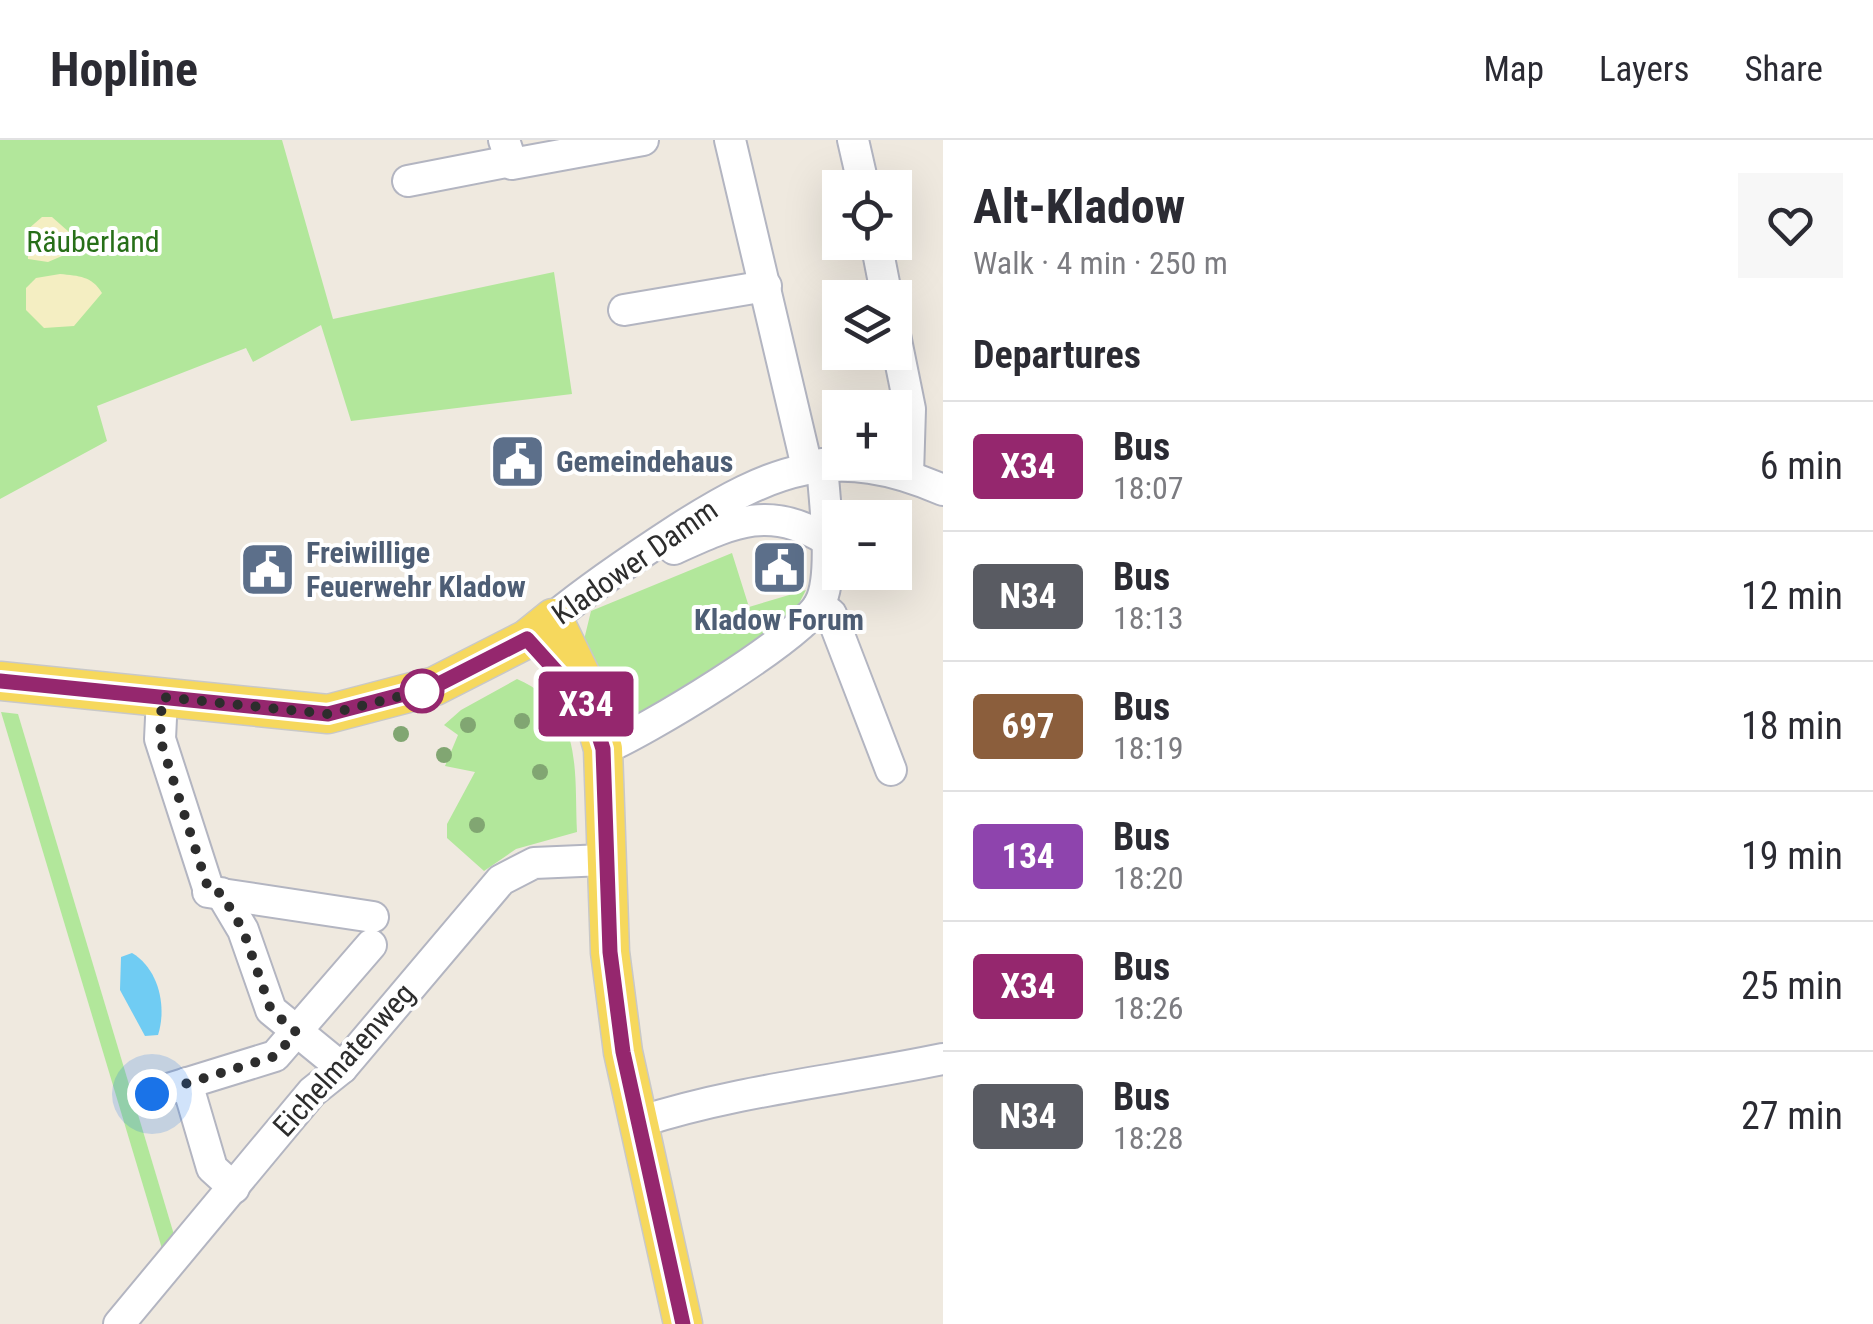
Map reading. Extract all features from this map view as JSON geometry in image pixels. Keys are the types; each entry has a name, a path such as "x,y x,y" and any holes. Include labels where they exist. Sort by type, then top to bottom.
{"main road":[{"name":"Kladower Damm","path":"0,680 328,714 435,686 540,628"},
{"path":"540,628 591,710 603,749 604,860 623,1052 683,1324"}],"street":[{"path":"408,181 508,151 644,140"},
{"path":"730,140 758,272 766,286 814,465 822,520"},
{"path":"853,140 860,170"},
{"path":"624,310 766,286"},
{"path":"814,465 822,465"},
{"name":"Kladower Damm","path":"540,628 611,572 734,494 814,465"},
{"path":"912,477 943,490"},
{"path":"611,572 761,519 797,522 822,538"},
{"path":"603,749 631,739 809,618 819,605 823,590"},
{"path":"819,605 831,614 890,770"},
{"path":"162,697 160,739 207,894 243,930 271,1010 342,1068"},
{"name":"Eichelmatenweg","path":"119,1324 312,1092 342,1068 513,870 534,862 604,860"},
{"path":"152,1094 276,1056 372,931 207,894"},
{"path":"639,1122 817,1071 844,1079 943,1059"},
{"path":"187,1083 212,1168 234,1188"}],"green space":[{"name":"Räuberland","path":"0,140 282,140 333,319 554,272 572,394 351,421 321,325 253,362 246,348 97,406 107,441 0,499"},
{"path":"732,553 749,607 806,590 795,611 635,721 619,717 583,644 591,611"},
{"path":"517,679 539,691 565,724 574,765 577,832 516,849 484,871 447,838 447,824 475,772 445,766 458,735 444,725 461,710"},
{"path":"1,712 18,714 175,1238 163,1252"}],"sand":[{"path":"42,217 52,217 69,232 62,256 48,262 28,259 27,230"},
{"path":"60,274 89,280 102,293 74,326 44,328 26,310 26,288 36,278"}],"water":[{"path":"132,953 149,969 158,990 162,1013 158,1035 145,1036 120,990 121,957"}],"bus line":[{"name":"X34","path":"0,681 328,714 435,686 527,639 591,710 603,749 610,952 623,1052 683,1324"}],"place":[{"name":"Gemeindehaus","path":"517,462"},
{"name":"Kladow Forum","path":"779,568"},
{"name":"Freiwillige Feuerwehr Kladow","path":"267,570"}],"route":[{"path":"152,1094 276,1056 296,1032 271,1010 243,930 221,893 209,891 160,739 162,697 328,714 422,691"}]}
